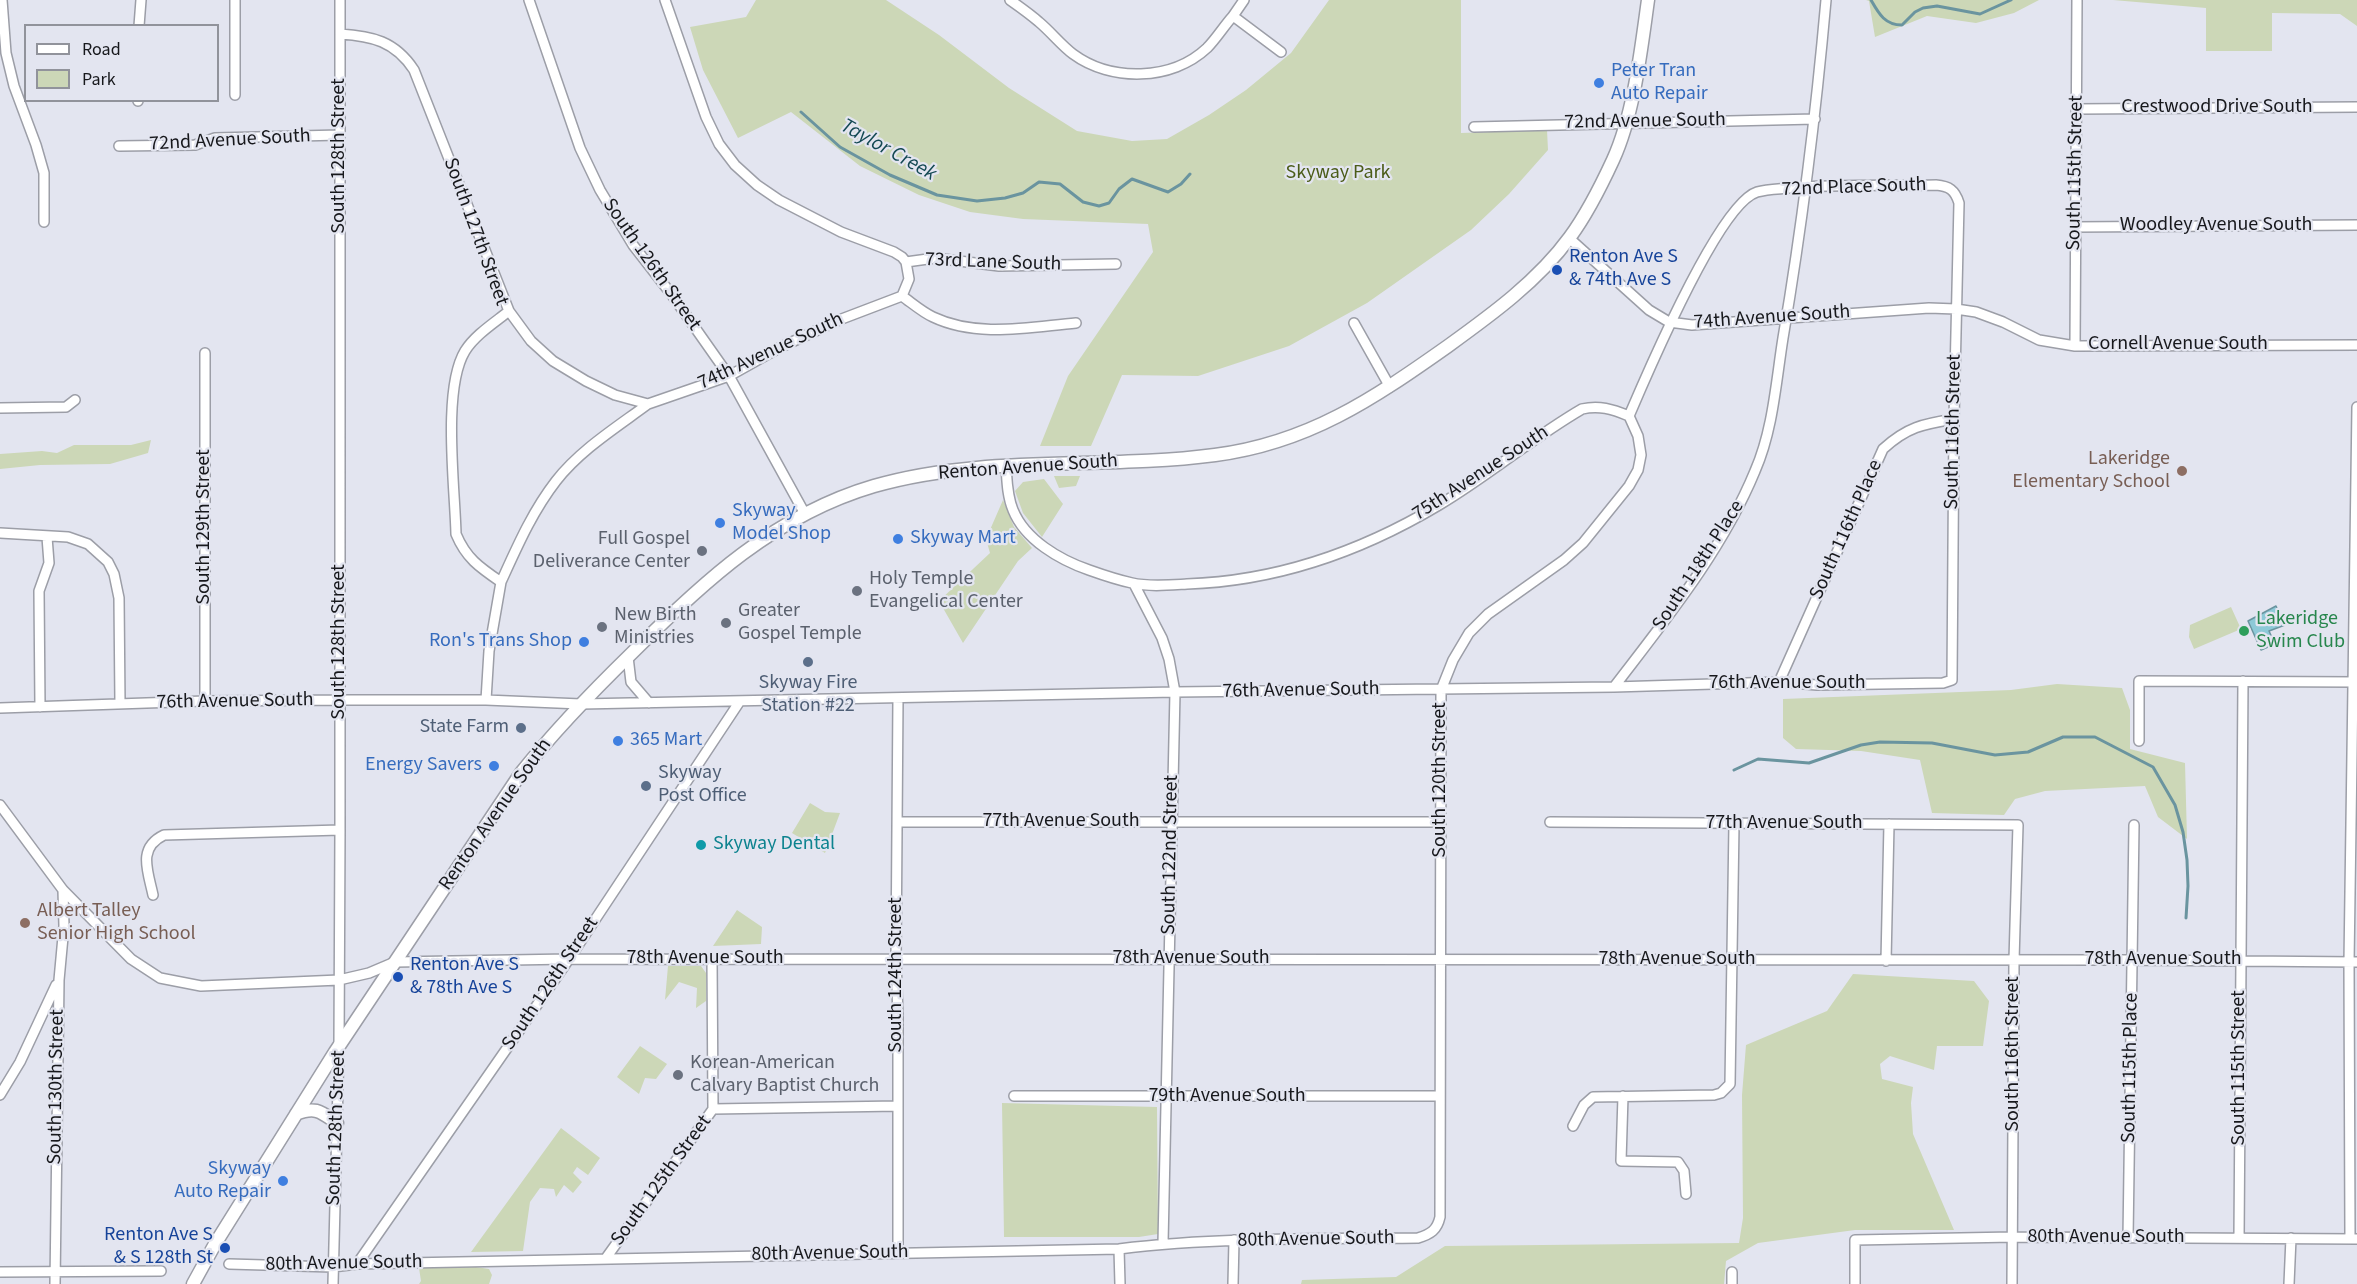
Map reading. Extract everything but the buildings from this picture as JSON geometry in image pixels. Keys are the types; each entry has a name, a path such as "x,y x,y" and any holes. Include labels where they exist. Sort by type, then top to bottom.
{"main road":[{"name":"Renton Avenue South","path":"193,1284 215,1244 339,1046 521,773 580,704 674,610 722,567 759,541 805,514 873,487 946,471 1188,458 1242,450 1315,428 1350,411 1390,387 1502,308 1569,238 1596,195 1615,156 1626,122 1643,37 1647,0"},
{"path":"296,1114 309,1109 318,1111 337,1123"}],"street":[{"path":"2,0 6,53 14,86 44,172 44,222"},
{"path":"139,24 141,0"},
{"path":"235,0 235,95"},
{"name":"South 128th Street","path":"333,1284 339,1046 341,699 340,0"},
{"name":"South 126th Street","path":"530,0 580,148 600,190 633,245 672,295 729,376 805,514"},
{"path":"665,0 706,117 719,144 735,165 757,185 779,200 841,232 894,252 906,262 909,279 902,296 930,316 968,328 993,330 1076,323"},
{"path":"1010,0 1039,22 1074,54 1094,66 1114,72 1136,74 1176,67 1190,60 1207,48 1244,0"},
{"path":"1806,187 1826,0"},
{"name":"South 115th Street","path":"2075,346 2077,0"},
{"path":"1233,16 1281,52"},
{"name":"South 127th Street","path":"340,34 368,36 386,43 401,53 414,70 508,311 479,334 465,352 458,369 452,406 456,534 463,551 478,567 501,582"},
{"name":"Crestwood Drive South","path":"2077,109 2357,107"},
{"name":"72nd Avenue South","path":"1474,127 1815,119"},
{"name":"72nd Avenue South","path":"119,146 195,145 214,138 340,135"},
{"name":"72nd Place South","path":"1669,322 1730,216 1746,197 1758,191 1806,187 1936,185 1949,188"},
{"name":"South 118th Place","path":"1614,687 1685,593 1723,535 1744,498 1766,441 1806,187"},
{"name":"South 116th Street","path":"1949,188 1956,194 1959,203 1954,419 1952,680"},
{"name":"Woodley Avenue South","path":"2075,227 2357,225"},
{"name":"74th Avenue South","path":"1569,238 1649,310 1669,322 1692,325 1929,308 1976,312 2003,322"},
{"name":"73rd Lane South","path":"906,262 935,258 999,266 1116,264"},
{"name":"74th Avenue South","path":"501,582 524,530 557,480 608,434 648,404 729,376 778,348 839,320 902,296"},
{"path":"508,311 531,341 553,361 615,395 648,404"},
{"path":"1629,416 1669,322"},
{"name":"Cornell Avenue South","path":"2003,322 2039,340 2075,346 2357,345"},
{"path":"1354,323 1390,387"},
{"name":"South 129th Street","path":"205,353 205,701"},
{"path":"0,408 66,407 75,400"},
{"name":"75th Avenue South","path":"1006,466 1009,498 1013,512 1021,525 1040,544 1074,565 1134,584 1217,583 1261,576 1308,564 1364,544 1440,505 1582,409 1595,406 1612,409 1629,416"},
{"path":"2353,1239 2357,407"},
{"name":"South 120th Street","path":"1430,1234 1437,1227 1440,1217 1441,690 1460,644 1469,633 1488,614 1564,560 1589,535 1629,486 1638,470 1641,455 1638,436 1629,416"},
{"name":"South 116th Place","path":"1779,682 1883,449 1906,430 1922,424 1954,419"},
{"path":"0,533 47,537 54,535 80,540 97,551 108,562 114,574 119,598 120,704"},
{"path":"40,707 39,591 49,563 47,537"},
{"path":"486,700 489,651 501,582"},
{"name":"South 122nd Street","path":"1134,584 1162,638 1169,659 1175,692 1163,1244"},
{"path":"627,657 631,682 649,703"},
{"name":"76th Avenue South","path":"0,708 341,699 486,700 580,704 1175,692 1614,687 1779,682 1817,685 1943,683 1952,680"},
{"path":"2139,741 2139,681 2355,682"},
{"name":"South 115th Street","path":"2239,1238 2243,681"},
{"name":"South 124th Street","path":"898,698 896,959 898,1253"},
{"name":"South 126th Street","path":"357,1264 569,959 740,701"},
{"name":"78th Avenue South","path":"0,805 63,890 131,959 160,978 201,986 339,980 369,973 395,962 569,959 2353,962"},
{"name":"77th Avenue South","path":"898,822 1440,822"},
{"name":"77th Avenue South","path":"1550,822 2018,825"},
{"path":"1574,1126 1584,1105 1590,1099 1606,1095 1714,1095 1726,1089 1731,1079 1734,824"},
{"path":"1886,961 1889,824"},
{"name":"South 116th Street","path":"2012,1284 2014,960 2018,825"},
{"name":"South 115th Place","path":"2128,1238 2134,825"},
{"path":"153,895 147,849 154,840 164,834 340,830"},
{"name":"South 130th Street","path":"55,1284 59,980 64,926 63,890"},
{"name":"South 125th Street","path":"606,1258 713,1109 712,959"},
{"path":"0,1095 20,1062 59,980"},
{"name":"79th Avenue South","path":"1014,1096 1440,1096"},
{"path":"1623,1096 1621,1161 1678,1162 1684,1172 1686,1194"},
{"path":"713,1109 898,1106"},
{"name":"80th Avenue South","path":"229,1264 333,1267 357,1264 606,1258 1119,1249 1234,1240 1418,1238 1430,1234"},
{"name":"80th Avenue South","path":"1855,1284 1855,1240 2013,1237 2353,1239"},
{"path":"2289,1284 2291,1238"},
{"path":"1233,1284 1234,1240"},
{"path":"1119,1249 1120,1284"},
{"path":"0,1272 162,1271"},
{"path":"1732,1272 1732,1284"}],"green space":[{"name":"Skyway Park","path":"756,0 886,0 939,35 1009,88 1077,131 1132,141 1167,139 1246,90 1291,53 1329,0 1461,0 1461,133 1547,130 1548,150 1509,194 1471,230 1367,303 1289,346 1198,376 1122,375 1091,446 1040,446 1068,376 1153,252 1148,224 1023,219 970,212 919,195 860,166 791,112 738,138 703,70 690,27 746,17"},
{"path":"1866,0 2039,0 2014,13 1976,23 1927,16 1875,37 1869,1"},
{"path":"2113,0 2357,0 2357,26 2340,14 2272,13 2272,51 2206,51 2206,8"},
{"path":"151,440 148,453 110,464 40,465 0,469 0,454 42,451 57,453 74,445 131,445"},
{"path":"1054,476 1080,476 1076,486 1059,488"},
{"path":"1044,479 1063,504 1042,537 1023,513 1015,491 1023,482"},
{"path":"1003,500 1014,527 1032,548 1018,561 963,643 939,601 990,553 986,539"},
{"path":"2231,607 2241,629 2194,649 2189,637 2190,625"},
{"path":"2057,684 2122,688 2130,710 2130,749 2185,763 2187,839 2158,817 2145,786 2045,791 2015,799 2004,815 1932,813 1920,760 1861,751 1796,749 1783,738 1783,699 2011,690"},
{"path":"810,803 825,812 840,813 825,853 792,833"},
{"path":"737,910 762,927 761,944 713,946"},
{"path":"668,966 701,966 706,973 706,1001 696,1008 697,988 679,982 665,1000"},
{"path":"1853,974 1974,981 1989,1001 1983,1046 1937,1046 1934,1070 1890,1056 1880,1064 1882,1079 1913,1087 1911,1103 1913,1134 1954,1230 1855,1230 1758,1243 1726,1261 1724,1284 1301,1284 1302,1280 1396,1277 1445,1246 1739,1243 1743,1218 1742,1095 1746,1045 1827,1011"},
{"path":"640,1046 667,1064 656,1079 645,1078 639,1094 617,1077"},
{"path":"1002,1103 1157,1107 1158,1234 1139,1237 1004,1237"},
{"path":"561,1128 600,1158 588,1175 577,1167 573,1173 582,1182 573,1193 564,1185 556,1197 554,1189 540,1188 530,1202 523,1251 471,1252"},
{"path":"476,1267 489,1269 492,1275 489,1284 419,1284 421,1281 419,1268"}],"water":[{"path":"2276,606 2285,625 2269,631 2275,644 2261,650 2248,621"}],"waterway":[{"path":"1871,0 1880,14 1887,21 1896,25 1902,25 1915,12 1923,8 1937,6 1980,14 2011,0"},
{"name":"Taylor Creek","path":"801,112 840,147 890,175 937,195 977,201 1005,198 1023,193 1039,182 1060,184 1083,202 1099,206 1109,203 1119,189 1132,179 1168,192 1181,184 1190,174"},
{"path":"1734,770 1758,759 1809,763 1861,745 1880,742 1932,743 1995,755 2028,752 2063,737 2095,737 2153,767 2175,805 2183,832 2187,860 2186,918"}],"place":[{"name":"Peter Tran Auto Repair","path":"1599,83"},
{"name":"Renton Ave S & 74th Ave S","path":"1557,270"},
{"name":"Lakeridge Elementary School","path":"2182,471"},
{"name":"Skyway Model Shop","path":"720,523"},
{"name":"Skyway Mart","path":"898,539"},
{"name":"Full Gospel Deliverance Center","path":"702,551"},
{"name":"Holy Temple Evangelical Center","path":"857,591"},
{"name":"Greater Gospel Temple","path":"726,623"},
{"name":"New Birth Ministries","path":"602,627"},
{"name":"Lakeridge Swim Club","path":"2244,631"},
{"name":"Ron's Trans Shop","path":"584,642"},
{"name":"Skyway Fire Station #22","path":"808,662"},
{"name":"State Farm","path":"521,728"},
{"name":"365 Mart","path":"618,741"},
{"name":"Energy Savers","path":"494,766"},
{"name":"Skyway Post Office","path":"646,786"},
{"name":"Skyway Dental","path":"701,845"},
{"name":"Albert Talley Senior High School","path":"25,923"},
{"name":"Renton Ave S & 78th Ave S","path":"398,977"},
{"name":"Korean-American Calvary Baptist Church","path":"678,1075"},
{"name":"Skyway Auto Repair","path":"283,1181"},
{"name":"Renton Ave S & S 128th St","path":"225,1248"}]}
